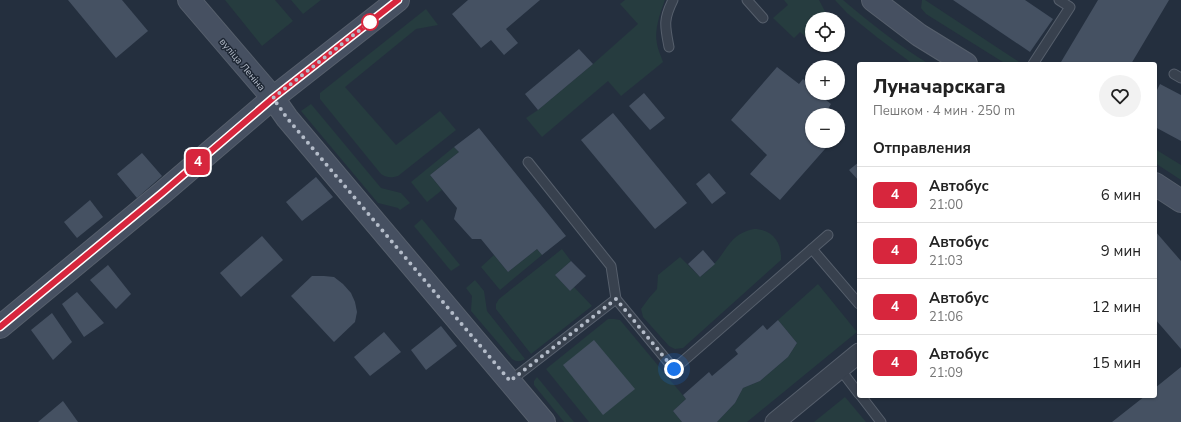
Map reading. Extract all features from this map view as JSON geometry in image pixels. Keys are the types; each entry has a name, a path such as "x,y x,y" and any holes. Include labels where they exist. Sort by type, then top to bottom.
{"street":[{"name":"вуліца Леніна","path":"189,0 544,422"},
{"path":"0,326 162,193 273,98 398,0"},
{"path":"873,0 919,35 963,62"},
{"path":"1157,185 1181,201"},
{"path":"775,422 857,355"}],"lane":[{"path":"669,47 665,28 667,12 673,0"},
{"path":"747,0 763,18"},
{"path":"1034,62 1070,7 1059,0"},
{"path":"528,162 611,266 616,299 674,369 828,235"},
{"path":"812,249 857,302"},
{"path":"510,381 616,299"},
{"path":"840,369 857,391"},
{"path":"863,398 881,422"}],"green space":[{"path":"225,0 275,0 293,21 262,46"},
{"path":"291,0 321,0 303,14"},
{"path":"625,0 665,0 659,16 656,33 657,46 663,62 621,96 608,81 542,137 526,118 538,110 593,64 638,24 620,4"},
{"path":"784,0 819,0 825,12 805,12 805,36 800,32 794,38 773,18 788,5"},
{"path":"835,0 843,0 884,34 926,62 910,62 847,13"},
{"path":"922,0 925,0 1019,62 1003,62 926,14 921,8"},
{"path":"426,9 438,25 416,29 345,87 396,145 440,111 456,130 398,176 387,177 381,174 320,99 320,93"},
{"path":"311,104 381,188 401,193 410,203 400,210 398,208 378,203 301,111"},
{"path":"454,147 459,152 430,175 442,190 427,202 411,182"},
{"path":"1157,150 1181,165 1181,180 1157,164"},
{"path":"422,219 460,265 451,271 414,226"},
{"path":"754,229 766,231 775,238 780,248 781,260 683,348 675,349 669,346 643,317 641,309 657,289 658,275 680,257 700,277 712,266 735,238 746,231"},
{"path":"537,249 542,255 500,290 481,267 494,255 508,272"},
{"path":"562,249 571,261 555,275 570,291 574,287 592,306 531,354 496,309 496,304 499,299"},
{"path":"475,280 484,291 487,311 525,359 522,361 515,361 512,359 471,311 472,296 466,288"},
{"path":"818,284 857,332 747,422 717,422 735,403 743,388 760,381 788,357 797,343 778,320"},
{"path":"608,319 620,320 686,399 673,411 682,422 589,422 546,369"},
{"path":"537,377 574,422 564,422 534,385 534,381"},
{"path":"845,397 866,422 814,422"}],"building":[{"path":"68,0 122,0 148,31 116,58"},
{"path":"468,0 540,0 506,29 518,43 504,55 491,40 481,48 452,14"},
{"path":"953,0 1025,0 1053,19 1030,52"},
{"path":"1098,0 1169,0 1132,62 1061,62"},
{"path":"579,49 593,64 538,110 525,94"},
{"path":"777,67 799,84 803,79 805,81 805,100 826,100 831,104 829,108 805,108 805,148 826,148 780,200 750,174 767,155 731,120"},
{"path":"1160,84 1181,95 1181,141 1157,128 1157,90"},
{"path":"644,93 665,118 650,130 629,106"},
{"path":"613,113 687,203 655,229 581,140"},
{"path":"479,128 566,236 542,255 537,249 508,272 481,239 472,239 454,219 457,208 430,175 459,152 454,147"},
{"path":"142,153 162,176 137,198 117,174"},
{"path":"857,164 857,179 849,170"},
{"path":"709,173 726,193 712,204 696,184"},
{"path":"316,177 333,197 302,221 286,202"},
{"path":"90,200 103,217 77,238 64,222"},
{"path":"1157,233 1181,261 1181,349 1157,321"},
{"path":"262,236 283,260 241,297 220,273"},
{"path":"703,250 715,264 700,277 688,264"},
{"path":"571,261 586,276 570,291 555,275"},
{"path":"108,265 131,294 116,309 90,280"},
{"path":"312,276 334,277 351,293 355,302 357,312 355,322 334,342 291,296"},
{"path":"77,292 104,323 84,337 62,304"},
{"path":"52,313 72,342 53,360 31,330"},
{"path":"778,320 797,343 788,357 760,381 743,388 735,403 717,422 682,422 673,411 686,399 683,395 709,372 712,376 738,354 735,350 763,325 767,330"},
{"path":"441,326 457,346 426,370 411,350"},
{"path":"384,332 401,352 370,376 354,357"},
{"path":"594,340 635,389 603,415 563,365"},
{"path":"1181,367 1181,422 1112,422 1142,398 1157,398 1157,386"},
{"path":"63,401 78,422 38,422"}],"bus line":[{"name":"4","path":"0,327 162,193 273,98 398,0"}],"route":[{"path":"370,22 273,98 287,118 510,381 616,299 674,369"}]}
